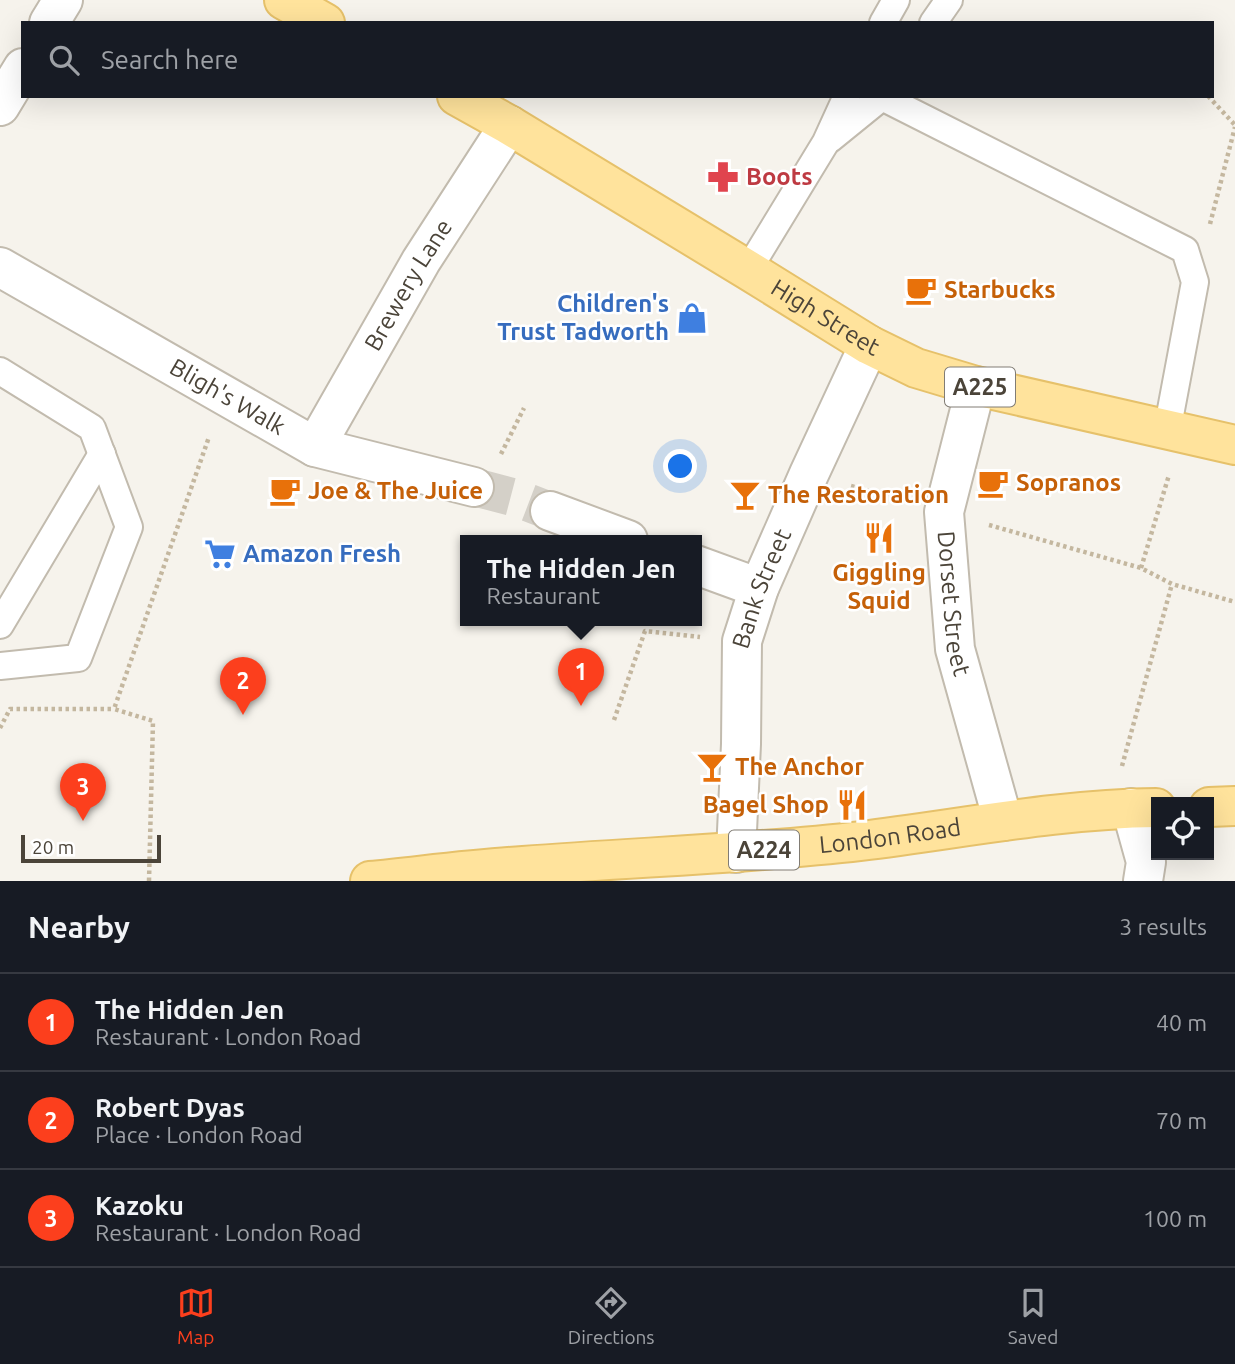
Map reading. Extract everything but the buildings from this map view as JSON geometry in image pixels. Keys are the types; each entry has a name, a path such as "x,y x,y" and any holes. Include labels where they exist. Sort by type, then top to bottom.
{"main road":[{"path":"284,0 321,21"},
{"name":"High Street","path":"461,98 869,345 916,368 976,386 1235,445"},
{"path":"1214,807 1235,806"},
{"name":"London Road","path":"370,881 521,873 862,841 1003,821 1133,808"}],"street":[{"path":"50,21 63,0"},
{"path":"0,106 21,71"},
{"name":"Brewery Lane","path":"315,447 421,261 509,125"},
{"name":"Bligh's Walk","path":"0,267 315,447 485,474"},
{"name":"Bank Street","path":"736,853 742,641 759,588 869,345"},
{"name":"Dorset Street","path":"976,386 944,512 955,649 1003,821"},
{"path":"550,511 615,535"},
{"path":"702,567 759,588"},
{"path":"1133,808 1146,862 1143,881"}],"lane":[{"path":"884,21 896,0"},
{"path":"934,21 949,0"},
{"path":"748,270 826,142 846,98"},
{"path":"826,142 880,98"},
{"path":"886,98 1185,250 1195,282 1174,432"},
{"path":"0,371 92,428 129,527 78,658 0,666"},
{"path":"0,625 102,454"}],"path":[{"path":"1195,282 1235,126 1210,98"},
{"path":"114,709 223,395"},
{"path":"485,474 524,408"},
{"path":"1141,568 1174,432"},
{"path":"1133,808 1172,584 1235,602"},
{"path":"614,720 645,631 742,641"},
{"path":"0,728 10,709 114,709 153,721 149,881"}],"tunnel":[{"path":"474,487 516,498 550,511"}],"place":[{"name":"Boots","path":"723,177"},
{"name":"Starbucks","path":"921,290"},
{"name":"Children's Trust Tadworth","path":"692,318"},
{"name":"Sopranos","path":"993,483"},
{"name":"Joe & The Juice","path":"285,491"},
{"name":"The Restoration","path":"745,495"},
{"name":"Giggling Squid","path":"879,538"},
{"name":"Amazon Fresh","path":"220,554"},
{"name":"The Hidden Jen","path":"581,706"},
{"name":"Robert Dyas","path":"243,715"},
{"name":"The Anchor","path":"712,767"},
{"name":"Bagel Shop","path":"852,805"},
{"name":"Kazoku","path":"83,821"}]}
